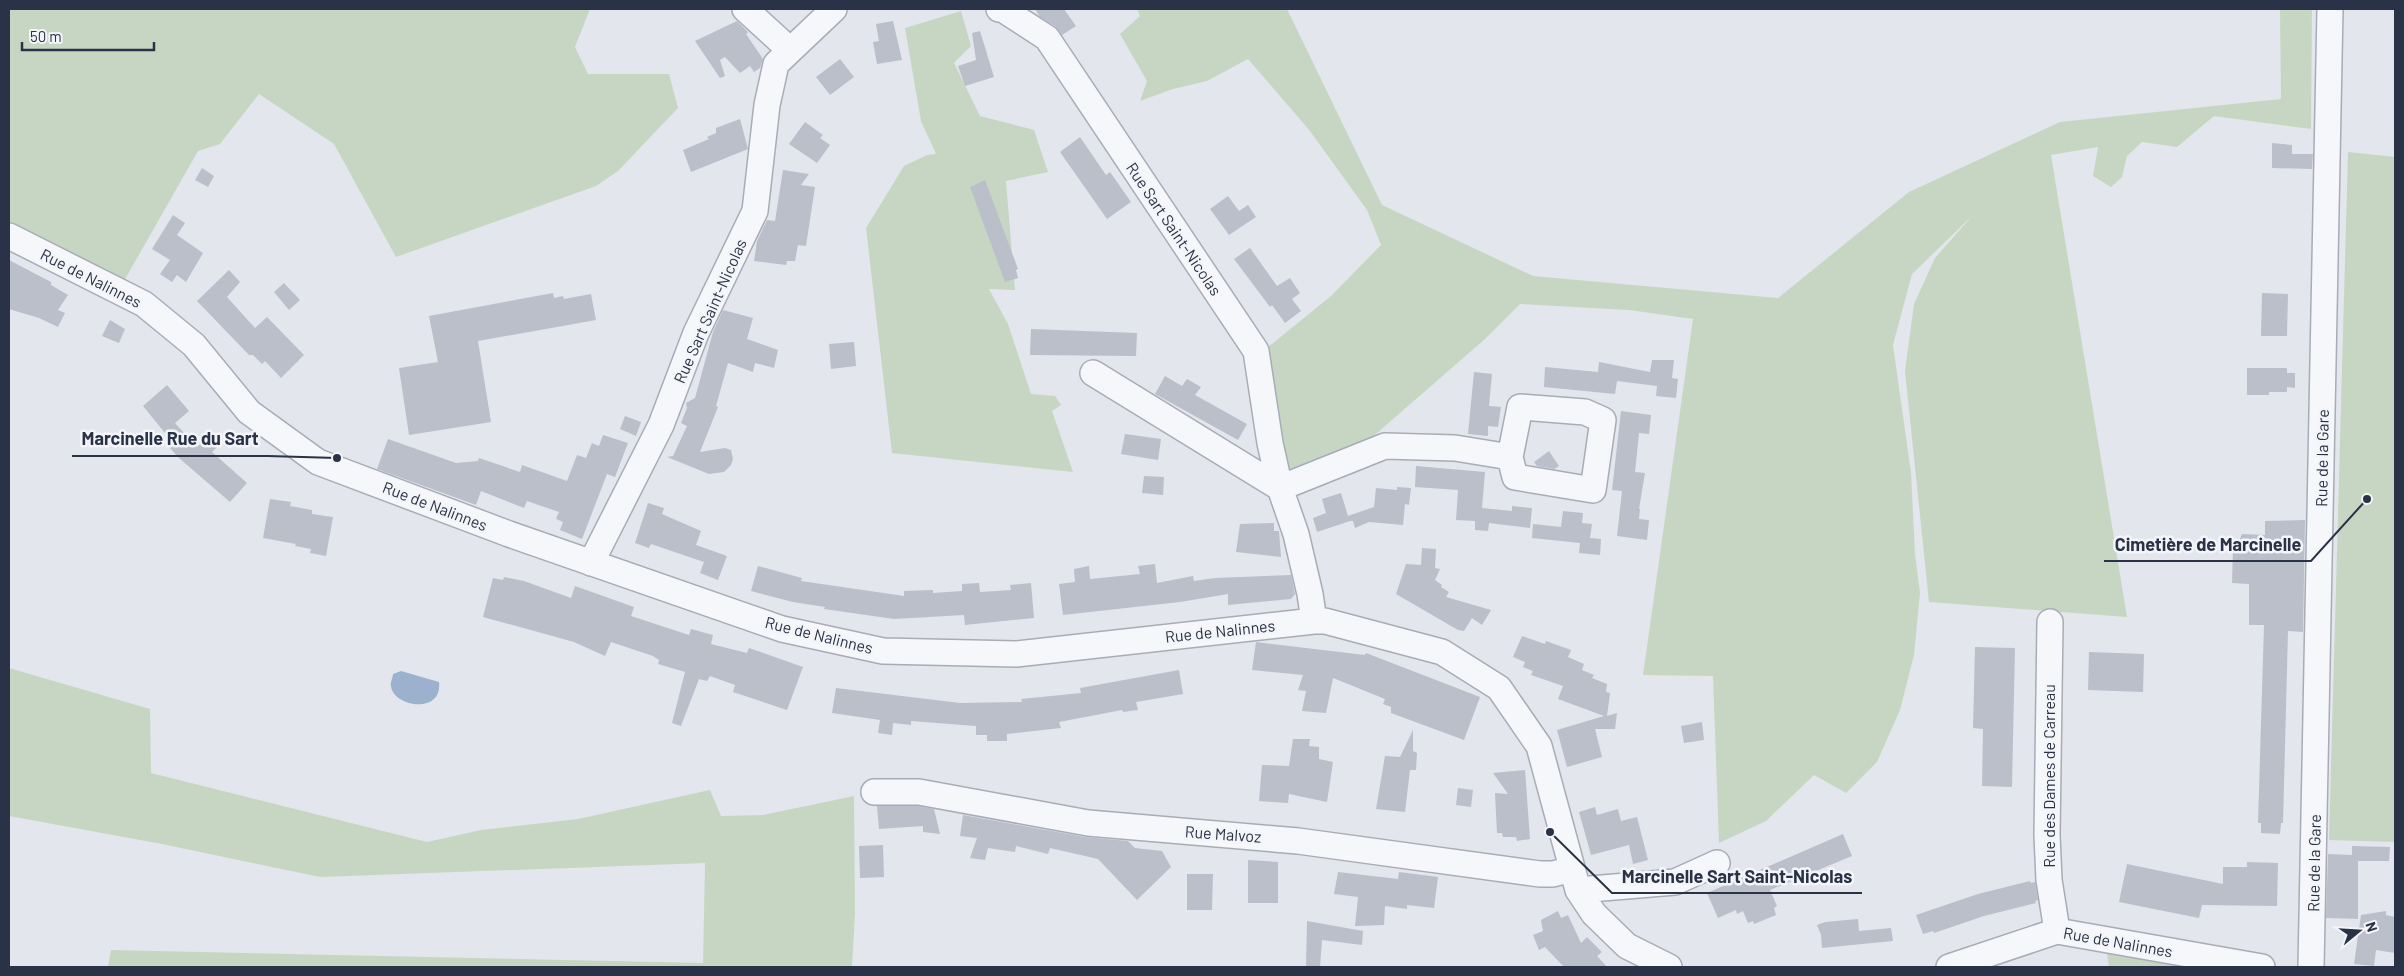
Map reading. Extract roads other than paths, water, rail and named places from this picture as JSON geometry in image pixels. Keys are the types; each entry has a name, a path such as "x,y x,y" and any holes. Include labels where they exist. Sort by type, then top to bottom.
{"street":[{"path":"745,9 790,50"},
{"name":"Rue Sart Saint-Nicolas","path":"591,563 661,425 696,333 755,210 767,105 776,64 834,9"},
{"name":"Rue Sart Saint-Nicolas","path":"999,9 1004,10 1047,38 1256,351 1270,443 1280,488 1296,534 1310,594 1314,621"},
{"name":"Rue de la Gare","path":"2312,967 2330,9"},
{"name":"Rue de Nalinnes","path":"9,236 144,304 194,345 249,412 318,462 509,534 782,628 882,651 1016,654 1325,621 1442,652 1499,688 1539,746 1575,879 1594,914 1627,946 1665,967"},
{"path":"1093,373 1280,488 1384,446 1455,448 1510,458"},
{"name":"Rue des Dames de Carreau","path":"2050,622 2047,835 2049,880 2057,931"},
{"name":"Rue Malvoz","path":"874,792 919,792 1088,822 1292,840 1540,874 1553,874 1575,879"},
{"path":"1575,879 1675,882 1717,862"},
{"name":"Rue de Nalinnes","path":"1950,967 2057,931 2262,967"}],"water":[{"path":"401,671 439,682 438,693 433,700 417,704 408,703 400,699 394,693 391,685 393,674"}],"place":[{"name":"Marcinelle Rue du Sart","path":"337,458"},
{"name":"Cimetière de Marcinelle","path":"2367,499"},
{"name":"Marcinelle Sart Saint-Nicolas","path":"1550,832"}]}
